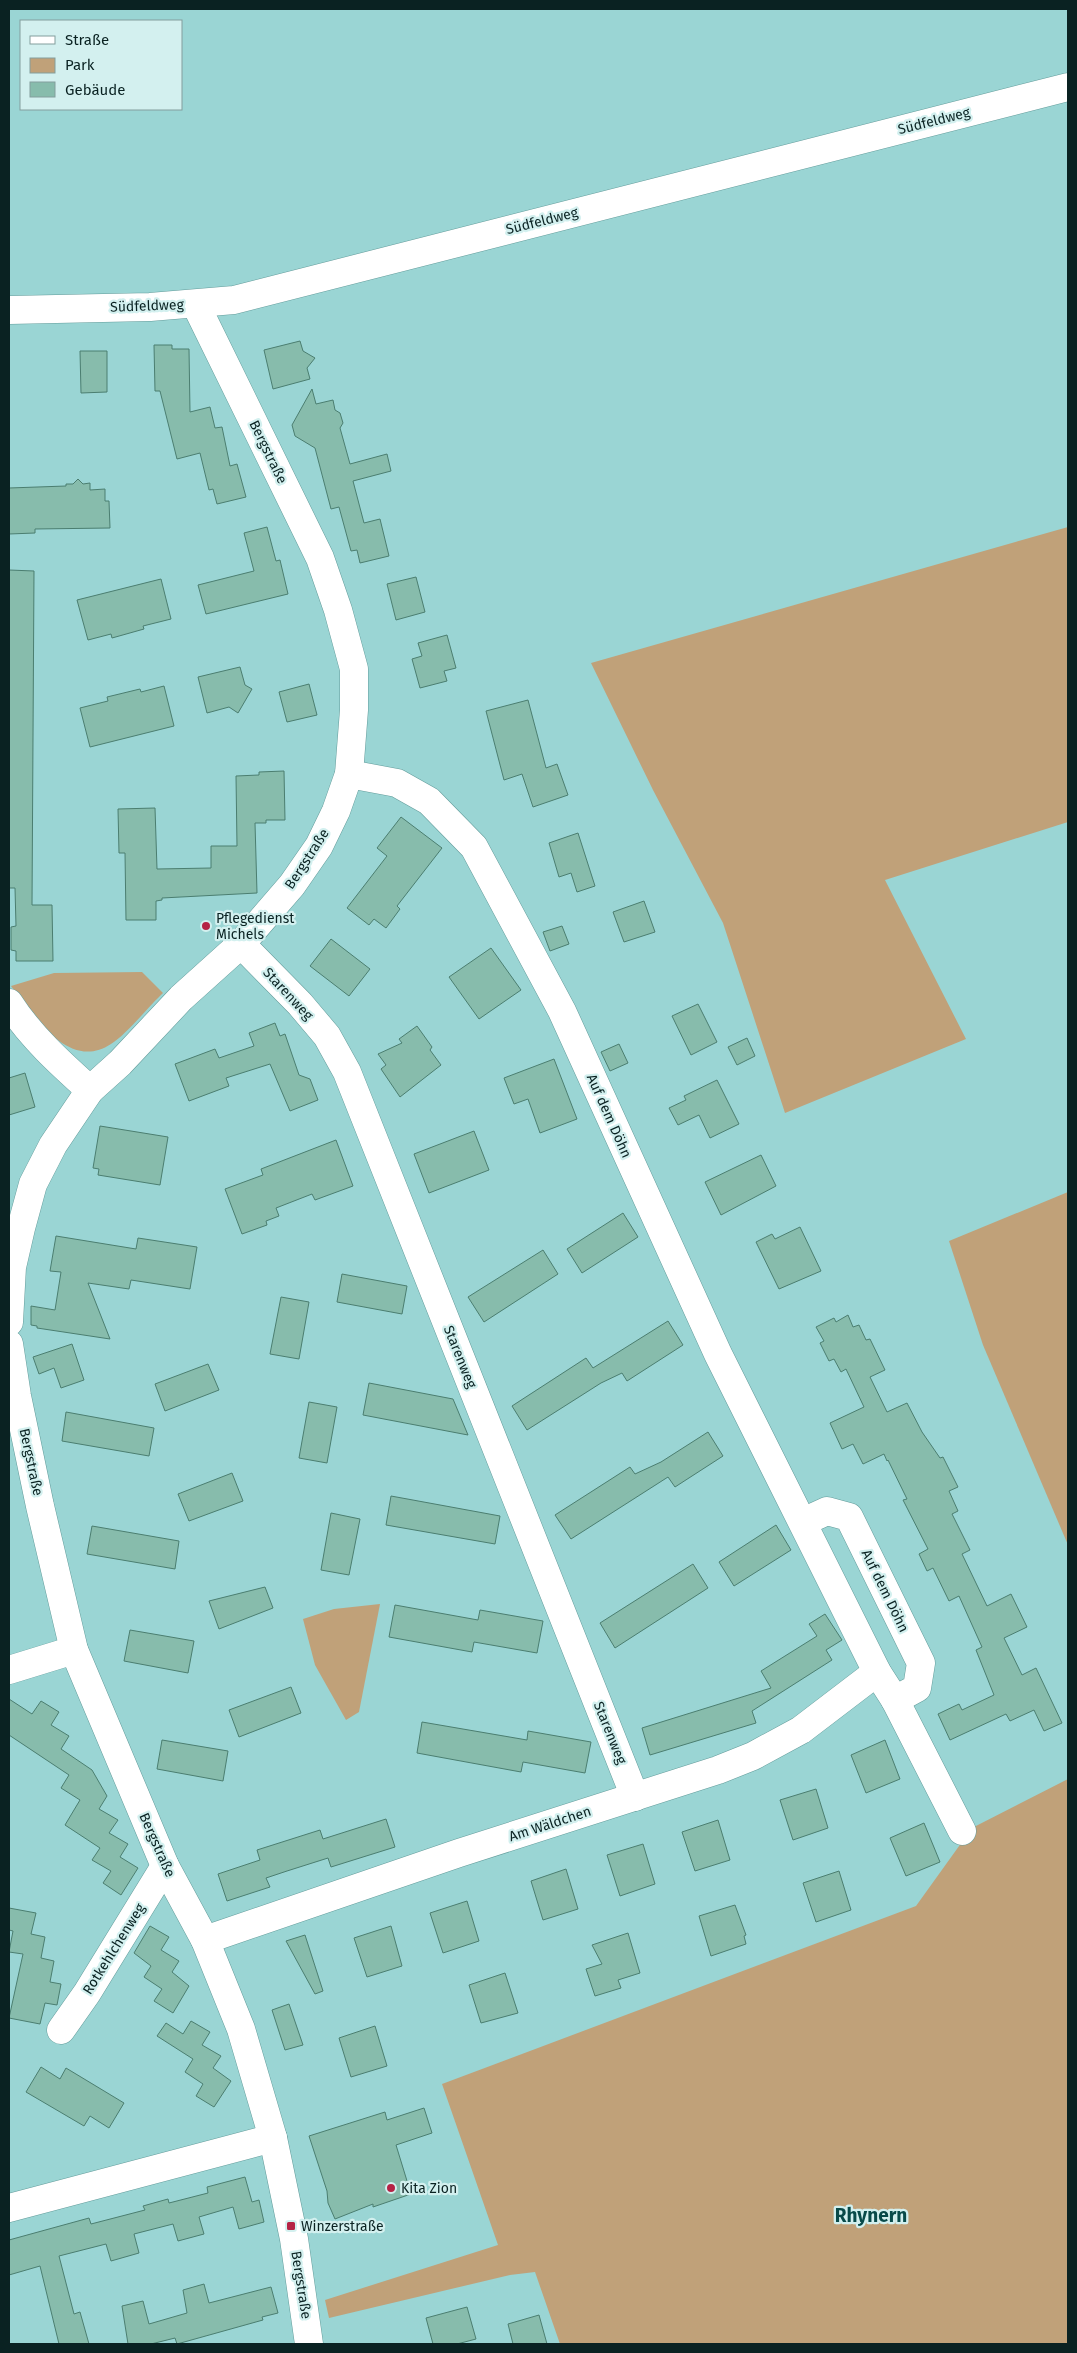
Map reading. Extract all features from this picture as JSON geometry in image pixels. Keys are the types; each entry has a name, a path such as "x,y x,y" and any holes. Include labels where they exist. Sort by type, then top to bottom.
{"street":[{"name":"Südfeldweg","path":"9,310 196,305 234,300 1068,87"},
{"name":"Bergstraße","path":"9,1322 12,1267 34,1184 53,1145 90,1090 181,998 241,944 292,885 319,846 336,811 349,774 354,710 354,669 338,610 320,558 196,305"},
{"name":"Auf dem Döhn","path":"349,774 398,783 429,802 474,847 562,1011 718,1354 877,1672 895,1700 962,1831"},
{"name":"Starenweg","path":"241,944 300,1004 326,1036 347,1072 635,1797"},
{"path":"9,1003 17,1015 58,1061 90,1090"},
{"name":"Bergstraße","path":"9,1344 17,1396 36,1487 74,1650 165,1866 205,1940 241,2029 274,2138 294,2239 309,2344"},
{"name":"Auf dem Döhn","path":"803,1522 827,1511 848,1516 921,1663 917,1688 895,1700"},
{"path":"9,1670 74,1650"},
{"name":"Am Wäldchen","path":"205,1940 459,1853 718,1770 753,1756 800,1730 877,1672"},
{"name":"Rotkehlchenweg","path":"61,2030 87,1993 165,1866"},
{"path":"9,2208 274,2138"}],"green space":[{"path":"1068,527 1068,822 885,880 966,1039 785,1113 723,923 653,790 591,663"},
{"path":"142,972 163,993 117,1040 96,1051 81,1051 67,1046 54,1037 30,1012 11,986 54,973"},
{"path":"1068,1192 1068,1545 983,1345 949,1241"},
{"path":"380,1604 359,1712 346,1720 315,1665 303,1619 334,1609"},
{"path":"1068,1779 1068,2344 560,2344 535,2272 510,2275 329,2318 325,2300 498,2245 442,2084 916,1906 972,1828"}],"building":[{"path":"300,341 303,351 315,358 307,368 310,379 273,389 264,350"},
{"path":"154,345 172,345 172,349 189,349 190,412 210,407 215,428 222,427 230,466 237,464 246,497 217,504 213,489 209,490 200,453 177,459 160,391 155,391"},
{"path":"80,351 107,351 107,392 81,393"},
{"path":"312,389 316,404 333,400 335,410 340,413 343,423 340,428 350,464 387,454 391,471 353,481 364,523 380,519 389,556 360,563 357,550 351,551 339,507 331,509 315,448 295,436 292,425"},
{"path":"78,479 83,484 90,483 90,490 105,489 105,501 109,501 110,528 35,529 35,533 9,534 9,488 66,486 66,484 73,484"},
{"path":"267,527 276,561 280,560 288,594 206,614 198,585 254,571 244,533"},
{"path":"9,570 34,571 32,905 52,905 53,961 16,961 16,951 11,950 11,927 16,926 15,888 9,888"},
{"path":"416,577 425,612 396,620 387,584"},
{"path":"161,579 171,619 143,626 144,629 112,638 111,634 88,640 77,600"},
{"path":"447,635 456,668 444,671 447,681 420,688 412,659 422,656 418,643"},
{"path":"240,667 245,685 252,689 238,713 229,707 207,713 198,677"},
{"path":"309,684 317,715 287,722 279,692"},
{"path":"164,686 174,726 90,747 80,708 108,701 107,697 140,689 141,692"},
{"path":"528,700 546,768 557,764 568,795 533,807 522,774 504,780 486,711"},
{"path":"284,771 285,820 266,820 266,823 255,823 257,893 162,898 162,900 156,901 156,920 126,920 125,853 119,853 118,809 155,808 157,869 211,868 211,846 237,846 236,776 259,775 259,772"},
{"path":"401,817 442,848 397,906 400,909 386,928 374,919 369,925 347,908 387,856 377,848"},
{"path":"578,833 595,886 577,892 571,873 559,877 549,843"},
{"path":"644,901 655,932 624,942 613,912"},
{"path":"562,926 569,944 550,951 543,932"},
{"path":"331,939 370,969 349,996 310,966"},
{"path":"491,948 521,990 479,1019 449,977"},
{"path":"698,1004 717,1042 691,1055 672,1016"},
{"path":"275,1023 280,1036 285,1034 299,1075 310,1079 318,1100 290,1111 270,1064 226,1078 229,1086 189,1101 175,1064 215,1049 219,1058 254,1046 249,1033"},
{"path":"417,1026 432,1047 430,1050 441,1065 400,1097 381,1069 386,1065 378,1054 402,1043 399,1039"},
{"path":"747,1038 755,1056 737,1065 728,1047"},
{"path":"619,1044 628,1063 610,1071 601,1052"},
{"path":"554,1059 577,1119 540,1133 528,1099 514,1104 504,1078"},
{"path":"25,1073 35,1107 9,1115 9,1078"},
{"path":"717,1080 739,1124 710,1138 699,1115 678,1125 669,1108 686,1100 684,1096"},
{"path":"100,1126 168,1137 160,1185 98,1175 99,1169 93,1168"},
{"path":"474,1131 489,1170 429,1193 414,1154"},
{"path":"336,1140 353,1186 315,1200 312,1194 276,1208 279,1216 266,1221 267,1225 242,1234 225,1189 263,1175 261,1169"},
{"path":"761,1155 776,1186 721,1215 705,1182"},
{"path":"623,1213 638,1237 582,1273 567,1249"},
{"path":"800,1227 821,1271 779,1289 756,1242 772,1234 775,1239"},
{"path":"56,1236 136,1249 138,1238 197,1247 190,1289 131,1280 129,1289 88,1283 110,1339 37,1328 37,1326 31,1325 31,1306 55,1310 61,1272 50,1271"},
{"path":"543,1250 558,1274 484,1322 468,1297"},
{"path":"342,1274 407,1286 402,1314 337,1302"},
{"path":"281,1297 309,1302 299,1359 270,1354"},
{"path":"848,1315 853,1327 859,1325 866,1340 870,1339 885,1370 870,1377 887,1412 907,1403 922,1432 940,1458 943,1457 958,1487 949,1491 958,1511 952,1514 970,1550 962,1554 987,1606 1011,1594 1027,1627 1004,1638 1022,1675 1036,1668 1062,1723 1044,1731 1034,1710 1010,1721 1006,1714 950,1740 938,1714 959,1704 962,1710 994,1695 976,1650 982,1647 959,1596 949,1601 933,1568 927,1571 919,1554 928,1549 903,1500 907,1499 888,1460 884,1454 863,1464 853,1444 842,1449 830,1423 864,1407 846,1369 841,1372 834,1359 829,1361 820,1343 824,1341 816,1327 834,1318 836,1322"},
{"path":"668,1321 683,1345 627,1381 622,1373 601,1383 527,1430 512,1406 586,1358 593,1368"},
{"path":"72,1344 84,1380 61,1388 54,1368 39,1374 33,1357"},
{"path":"208,1364 219,1390 165,1411 155,1384"},
{"path":"369,1383 453,1399 468,1435 363,1415"},
{"path":"309,1402 337,1407 327,1463 299,1458"},
{"path":"66,1412 154,1428 149,1456 62,1441"},
{"path":"708,1432 723,1456 675,1487 668,1477 571,1539 555,1515 630,1467 635,1474 661,1462"},
{"path":"232,1473 243,1501 189,1521 178,1494"},
{"path":"391,1496 500,1516 495,1544 386,1525"},
{"path":"331,1513 360,1519 349,1575 321,1570"},
{"path":"776,1525 791,1550 734,1586 719,1562"},
{"path":"92,1526 179,1541 175,1569 87,1554"},
{"path":"693,1564 708,1588 615,1648 600,1623"},
{"path":"265,1587 273,1608 219,1629 209,1601"},
{"path":"395,1605 478,1620 480,1610 543,1621 537,1653 474,1642 472,1652 389,1637"},
{"path":"825,1614 842,1640 826,1650 832,1660 752,1711 756,1723 650,1755 642,1728 771,1688 761,1671 817,1636 809,1624"},
{"path":"130,1630 194,1641 188,1673 124,1661"},
{"path":"291,1687 301,1713 239,1737 229,1710"},
{"path":"9,1699 32,1714 41,1701 59,1712 51,1725 69,1736 61,1749 92,1770 107,1796 99,1809 118,1820 109,1833 128,1844 120,1857 138,1868 121,1895 103,1883 111,1871 92,1860 100,1848 65,1825 80,1800 61,1788 69,1775 9,1735"},
{"path":"422,1722 527,1740 528,1731 591,1742 585,1773 523,1762 521,1772 417,1753"},
{"path":"162,1740 228,1751 223,1781 157,1769"},
{"path":"885,1740 900,1779 866,1793 851,1755"},
{"path":"816,1789 828,1828 793,1840 780,1800"},
{"path":"386,1819 395,1847 331,1867 328,1858 287,1871 266,1878 270,1887 227,1901 218,1874 260,1860 257,1850 320,1830 323,1839"},
{"path":"718,1820 730,1860 695,1871 682,1832"},
{"path":"924,1823 940,1862 906,1876 890,1838"},
{"path":"643,1844 655,1884 620,1896 607,1855"},
{"path":"566,1869 578,1909 543,1920 531,1881"},
{"path":"839,1871 851,1910 816,1922 803,1883"},
{"path":"467,1901 479,1941 443,1953 430,1913"},
{"path":"735,1905 746,1935 744,1936 746,1944 711,1956 699,1916"},
{"path":"9,1908 36,1913 31,1934 45,1937 41,1958 54,1961 50,1982 61,1984 57,2005 45,2003 40,2024 9,2018 23,1954 9,1952 13,1931 9,1930"},
{"path":"150,1926 169,1937 161,1950 179,1961 172,1972 189,1986 173,2013 154,2001 162,1989 144,1977 151,1966 134,1953"},
{"path":"391,1926 402,1966 367,1977 354,1938"},
{"path":"628,1933 640,1973 618,1980 621,1988 595,1996 586,1969 602,1964 592,1945"},
{"path":"305,1935 323,1991 315,1994 286,1941"},
{"path":"505,1973 518,2013 481,2023 469,1985"},
{"path":"289,2004 303,2045 285,2050 272,2010"},
{"path":"191,2021 210,2032 202,2045 221,2056 213,2068 231,2081 214,2107 196,2096 203,2084 185,2072 193,2059 157,2036 166,2023 183,2034"},
{"path":"375,2026 387,2066 351,2077 339,2038"},
{"path":"41,2067 60,2079 66,2068 124,2103 109,2128 90,2116 84,2126 26,2092"},
{"path":"424,2108 432,2133 396,2145 411,2194 373,2207 373,2204 335,2219 328,2203 327,2191 309,2136 385,2112 387,2120"},
{"path":"245,2177 252,2202 259,2200 264,2222 239,2229 233,2207 199,2217 204,2234 178,2241 173,2224 134,2234 139,2253 111,2261 106,2244 59,2256 74,2314 80,2312 89,2344 59,2344 40,2266 9,2275 9,2240 89,2218 91,2224 145,2210 143,2206 168,2199 169,2203 208,2193 207,2187"},
{"path":"204,2284 209,2303 271,2287 278,2313 262,2317 263,2320 177,2344 175,2338 151,2344 128,2344 122,2306 143,2301 149,2324 187,2313 183,2290"},
{"path":"467,2307 476,2339 457,2344 433,2344 426,2318"},
{"path":"539,2315 547,2344 513,2344 508,2324"}],"place":[{"name":"Pflegedienst Michels","path":"206,926"},
{"name":"Kita Zion","path":"391,2188"},
{"name":"Winzerstraße","path":"291,2226"}],"district":[{"name":"Rhynern","path":"871,2215"}]}
